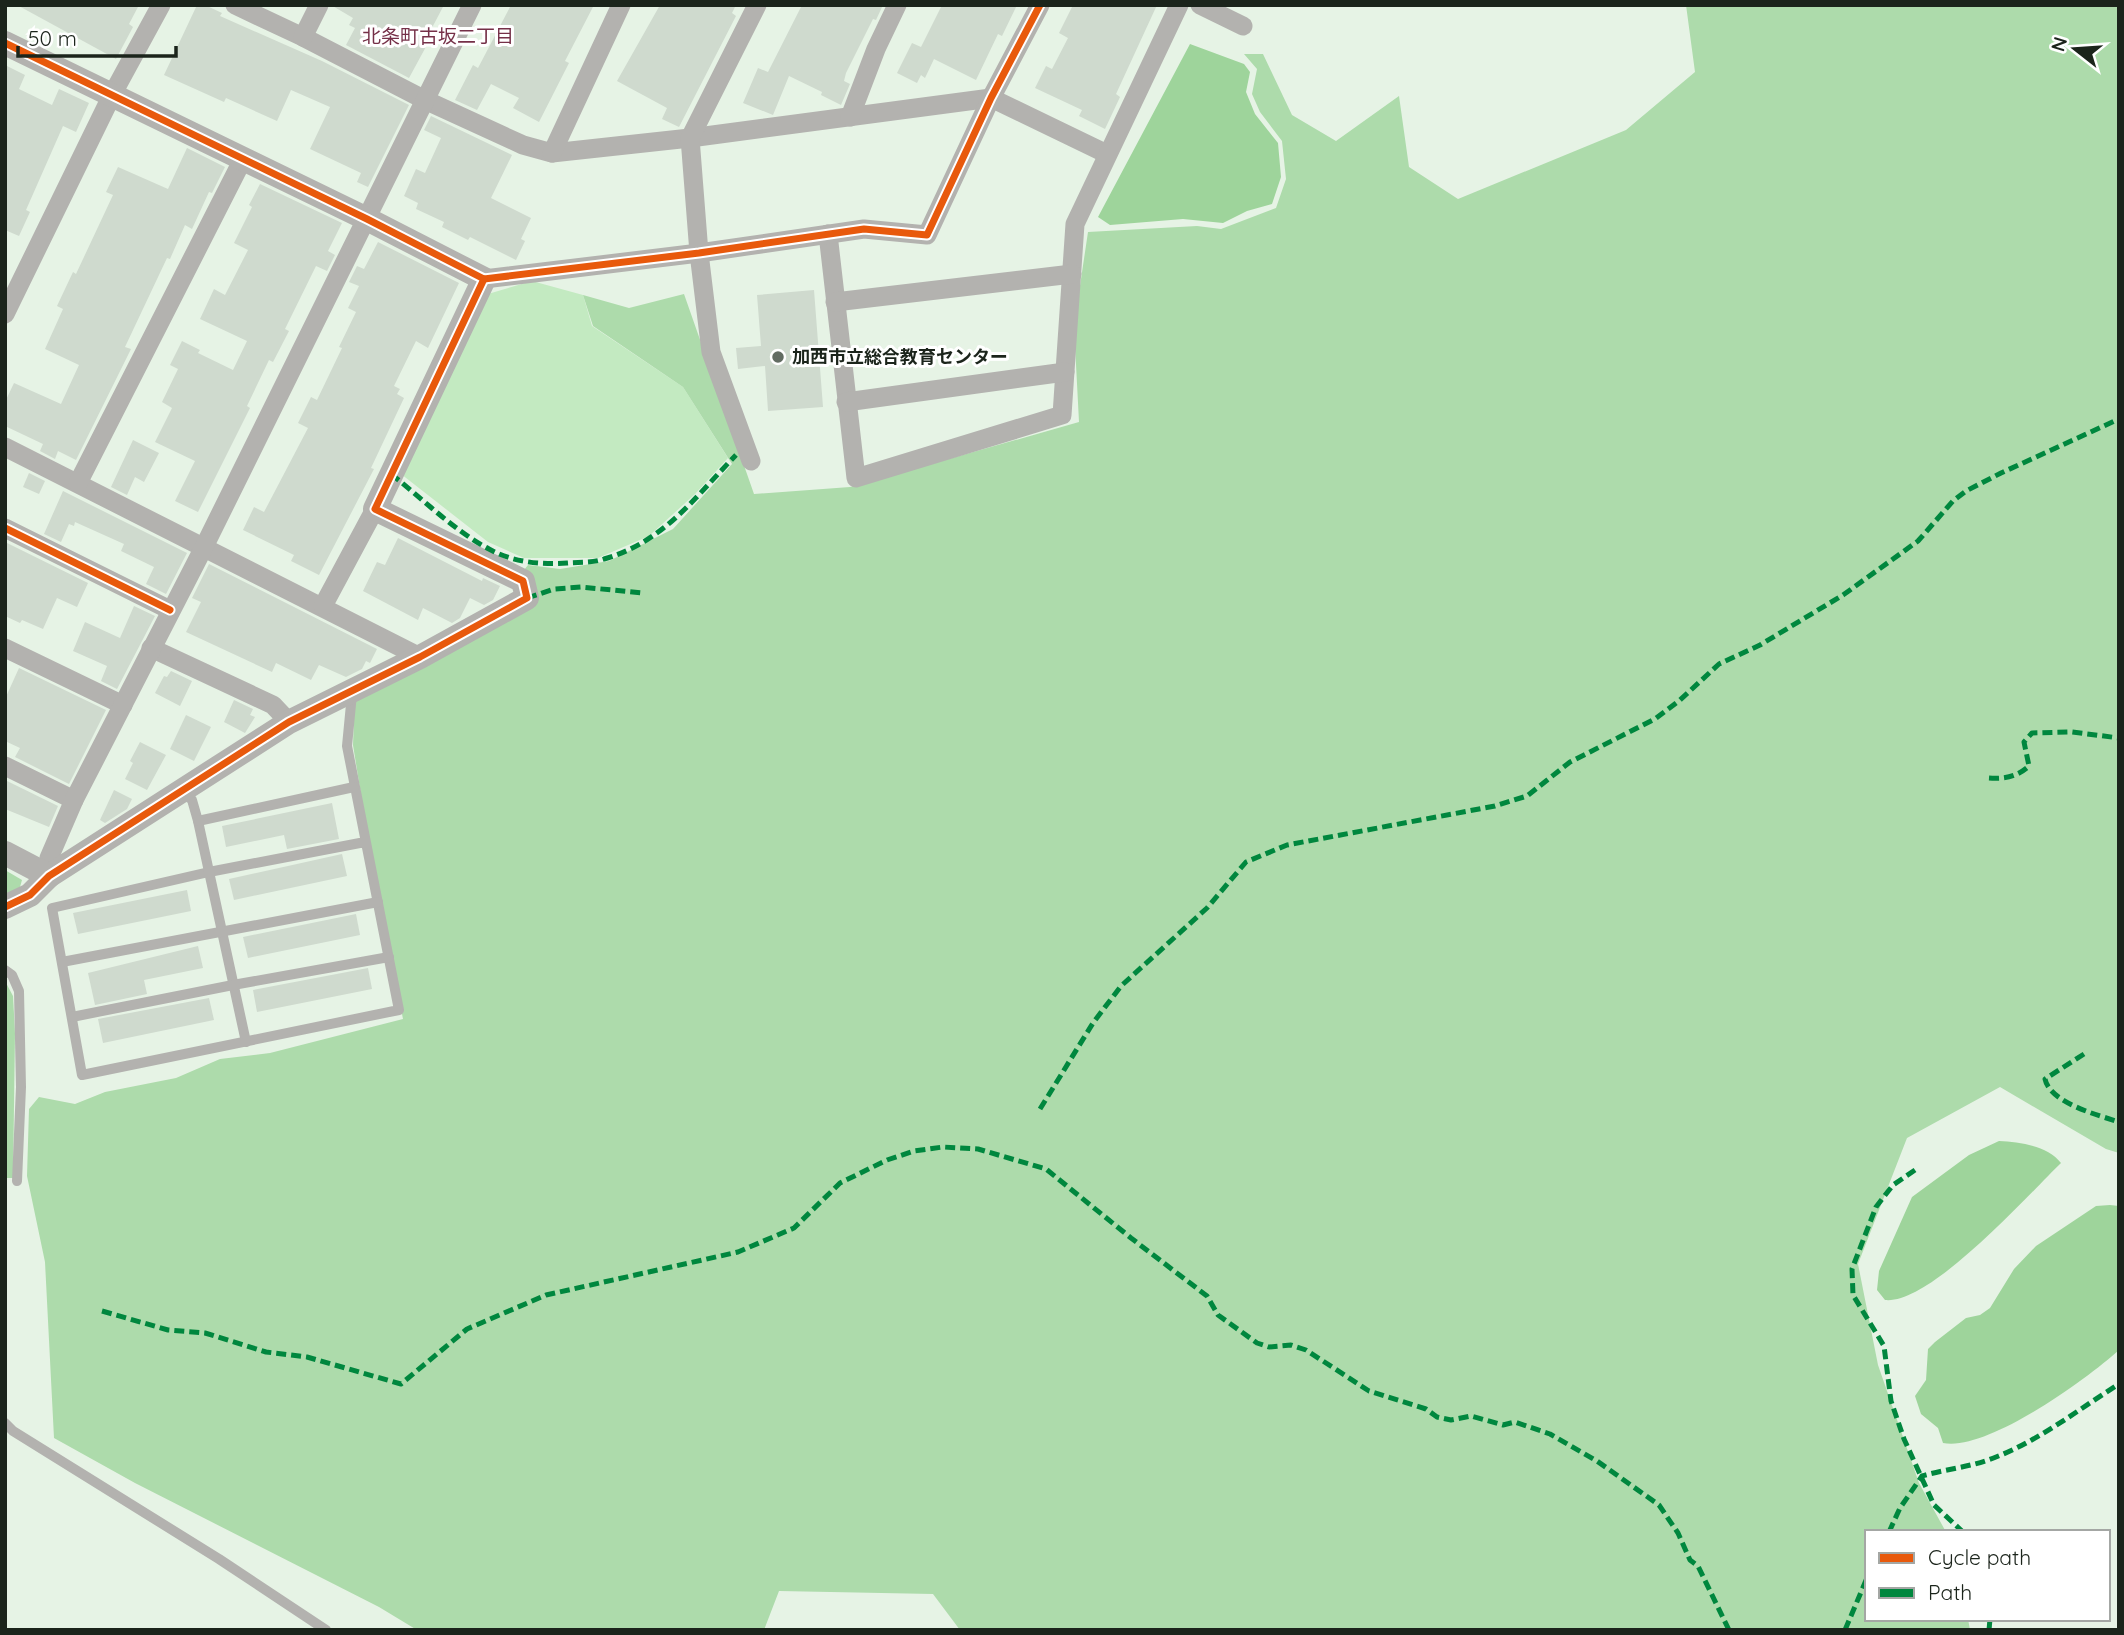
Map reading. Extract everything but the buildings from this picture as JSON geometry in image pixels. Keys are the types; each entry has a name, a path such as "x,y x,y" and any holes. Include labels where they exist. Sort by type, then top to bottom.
{"street":[{"path":"5,314 112,95 161,5"},
{"path":"235,5 425,100 523,145 552,153 690,138 991,98 1107,154"},
{"path":"303,37 319,5"},
{"path":"49,876 49,858 74,800 203,549 472,5"},
{"path":"552,153 621,5"},
{"path":"751,461 711,352 699,253 690,138 757,5"},
{"path":"850,117 876,49 897,5"},
{"path":"5,43 367,219 484,279 699,253 864,229 927,236 991,98 1040,5"},
{"path":"828,234 856,478 1062,415 1075,224 1179,5"},
{"path":"1200,5 1243,26"},
{"path":"78,483 243,159"},
{"path":"835,302 1072,274"},
{"path":"323,606 375,509 484,279"},
{"path":"846,402 1065,372"},
{"path":"5,447 420,657"},
{"path":"5,907 30,895 49,876 289,722 420,657 527,598 523,581 375,509"},
{"path":"5,528 170,610"},
{"path":"5,648 123,705"},
{"path":"151,648 273,705 289,722"},
{"path":"5,766 74,800"},
{"path":"5,853 49,876"}],"lane":[{"path":"353,690 347,746 398,1010 82,1075 52,908 209,872 365,842"},
{"path":"198,821 354,788"},
{"path":"182,790 192,800 198,821 246,1042"},
{"path":"62,962 378,902"},
{"path":"72,1017 389,957"},
{"path":"5,970 12,975 19,991 21,1087 17,1181"},
{"path":"5,1423 13,1431 219,1559 326,1630"}],"shaded area":[{"path":"1686,5 2119,5 2119,1153 2106,1149 2000,1087 1907,1138 1858,1264 1878,1365 1919,1483 1945,1530 1865,1530 1865,1621 1968,1621 1970,1630 960,1630 933,1594 779,1591 764,1630 417,1630 379,1607 135,1483 54,1438 45,1262 27,1176 29,1109 39,1097 75,1104 105,1092 176,1078 220,1059 270,1053 403,1019 353,745 355,692 522,592 524,570 528,565 560,569 609,561 673,529 732,464 683,387 593,326 583,295 629,308 684,294 754,494 850,487 1079,422 1074,326 1088,232 1197,226 1221,229 1276,208 1286,179 1282,141 1260,112 1252,94 1257,69 1244,54 1263,54 1292,115 1336,141 1399,96 1409,167 1458,199 1626,130 1695,72"},
{"path":"1190,44 1244,64 1250,72 1246,92 1255,114 1278,143 1281,177 1272,204 1247,211 1223,223 1183,219 1110,225 1098,217"},
{"path":"532,281 583,295 592,326 683,387 728,458 695,494 649,536 598,558 524,558 488,542 401,474 488,294"},
{"path":"5,870 22,880 20,887 5,900"},
{"path":"5,981 13,996 15,1033 13,1178 5,1178"},
{"path":"1999,1141 2041,1149 2061,1163 2003,1222 1952,1267 1904,1297 1885,1300 1877,1290 1879,1271 1912,1197 1969,1155"},
{"path":"2096,1206 2119,1206 2119,1350 2060,1395 2009,1425 1962,1443 1943,1443 1938,1428 1921,1414 1915,1396 1926,1380 1928,1349 1966,1318 1980,1315 1990,1308 2014,1269 2036,1246"}],"marked path":[{"path":"1040,1109 1093,1023 1121,986 1207,908 1246,862 1287,845 1495,806 1527,796 1570,762 1655,719 1719,664 1760,645 1843,595 1918,541 1953,501 1966,491 2119,419"},
{"path":"391,474 463,533 498,553 517,560 557,564 599,560 644,541 661,530 692,502 736,455"},
{"path":"527,598 554,589 581,587 643,593"},
{"path":"1989,778 2010,776 2029,766 2024,742 2032,733 2072,732 2119,738"},
{"path":"2084,1054 2045,1079 2049,1087 2056,1095 2076,1107 2119,1122"},
{"path":"102,1311 168,1330 205,1333 266,1352 307,1357 401,1384 467,1329 546,1295 738,1252 794,1228 840,1183 887,1160 914,1151 943,1147 978,1149 1046,1169 1207,1296 1218,1315 1257,1343 1269,1347 1291,1345 1306,1350 1369,1391 1426,1409 1437,1417 1451,1420 1471,1416 1503,1425 1515,1422 1550,1434 1597,1461 1659,1505 1678,1533 1690,1560 1698,1566 1729,1630"},
{"path":"1915,1170 1893,1185 1876,1207 1852,1269 1853,1295 1884,1346 1891,1401 1904,1439 1934,1505 1961,1530"},
{"path":"1890,1530 1900,1508 1922,1476 1978,1463 2012,1450 2044,1433 2119,1384"},
{"path":"1845,1630 1865,1583"},
{"path":"1989,1630 1990,1621"}],"cycle path":[{"path":"5,43 367,219 484,279 699,253 864,229 927,235 991,98 1040,5"},
{"path":"5,907 30,895 49,876 289,722 420,657 527,598 523,581 375,509 484,279"},
{"path":"5,528 170,610"}],"place":[{"name":"加西市立総合教育センター","path":"778,357"}],"district":[{"name":"北条町古坂二丁目","path":"438,36"}]}
